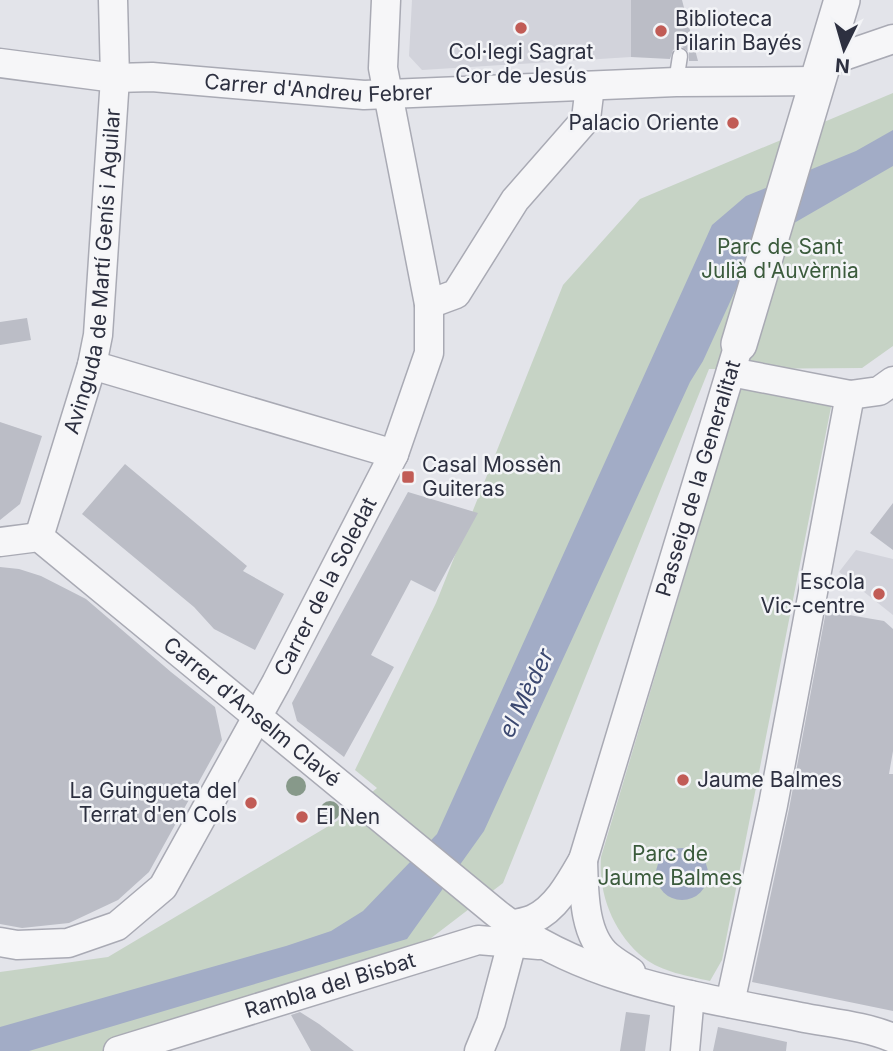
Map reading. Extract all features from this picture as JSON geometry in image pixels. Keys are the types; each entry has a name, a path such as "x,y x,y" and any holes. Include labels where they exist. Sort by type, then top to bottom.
{"street":[{"name":"Avinguda de Martí Genís i Aguilar","path":"39,537 92,365 98,335 115,78 113,0"},
{"name":"Carrer de la Soledat","path":"0,942 17,945 68,943 117,926 163,887 276,683 394,454 429,353 429,304 383,68 386,0"},
{"name":"Passeig de la Generalitat","path":"506,927 534,918 552,904 568,886 583,860 842,0"},
{"name":"Carrer d'Andreu Febrer","path":"0,63 115,78 152,76 364,95 590,86 678,69 817,84 893,39"},
{"path":"429,304 456,294 515,200 586,119 590,86"},
{"path":"735,358 850,395 879,391 893,381"},
{"path":"92,365 394,454"},
{"path":"730,1003 773,805 850,395"},
{"path":"0,541 39,537"},
{"name":"Carrer d'Anselm Clavé","path":"39,537 363,801 456,879 506,927"},
{"path":"583,860 589,926 606,954 649,984 893,1038"},
{"path":"479,1051 491,1022 506,927"},
{"name":"Rambla del Bisbat","path":"118,1051 478,940 506,927 579,962 649,984"},
{"path":"685,1051 690,995"}],"shaded area":[{"name":"Col·legi Sagrat Cor de Jesús","path":"412,0 631,0 631,57 422,70 409,56"},
{"name":"Escola Vic-centre","path":"856,550 893,559 893,615 839,572"}],"green space":[{"name":"Parc de Sant Julià d'Auvèrnia","path":"893,93 893,346 862,368 709,369 503,883 409,955 122,1051 0,1051 0,972 108,957 337,821 377,788 355,770 436,603 563,285 640,199"},
{"name":"Parc de Jaume Balmes","path":"742,384 832,402 722,960 710,981 659,967 633,948 616,925 605,899 601,857"}],"water":[{"name":"el Mèder","path":"893,130 893,166 756,245 703,361 690,382 484,831 407,939 29,1051 0,1051 0,1027 286,946 331,931 363,911 437,834 712,225 746,196 856,151"},
{"path":"682,848 692,850 700,856 706,864 706,884 700,892 692,898 682,900 672,898 664,892 658,884 656,874 658,864 664,856 672,850"}],"building":[{"name":"Biblioteca Pilarin Bayés","path":"631,0 682,0 698,61 689,61 689,52 681,46 673,50 670,59 631,57"},
{"path":"27,318 31,340 0,345 0,322"},
{"path":"0,422 42,436 20,504 0,520"},
{"path":"125,464 247,566 243,571 284,594 255,650 214,629 194,607 82,514"},
{"path":"408,492 478,513 435,592 411,580 371,655 394,667 344,757 297,721 292,703"},
{"path":"893,503 893,550 870,533"},
{"path":"0,567 19,569 41,576 86,599 215,707 222,740 149,872 118,900 69,923 22,928 0,924"},
{"path":"826,611 884,621 893,629 893,751 889,774 893,774 893,1011 752,982 789,809"},
{"path":"300,1012 354,1051 311,1051 291,1015"},
{"path":"626,1012 650,1015 645,1051 620,1051"},
{"path":"718,1027 787,1042 786,1051 713,1051"}],"place":[{"name":"Col·legi Sagrat Cor de Jesús","path":"521,28"},
{"name":"Biblioteca Pilarin Bayés","path":"661,31"},
{"name":"Palacio Oriente","path":"733,123"},
{"name":"Casal Mossèn Guiteras","path":"408,477"},
{"name":"Escola Vic-centre","path":"879,594"},
{"name":"Jaume Balmes","path":"683,780"},
{"name":"La Guingueta del Terrat d'en Cols","path":"251,803"},
{"name":"El Nen","path":"302,817"}]}
